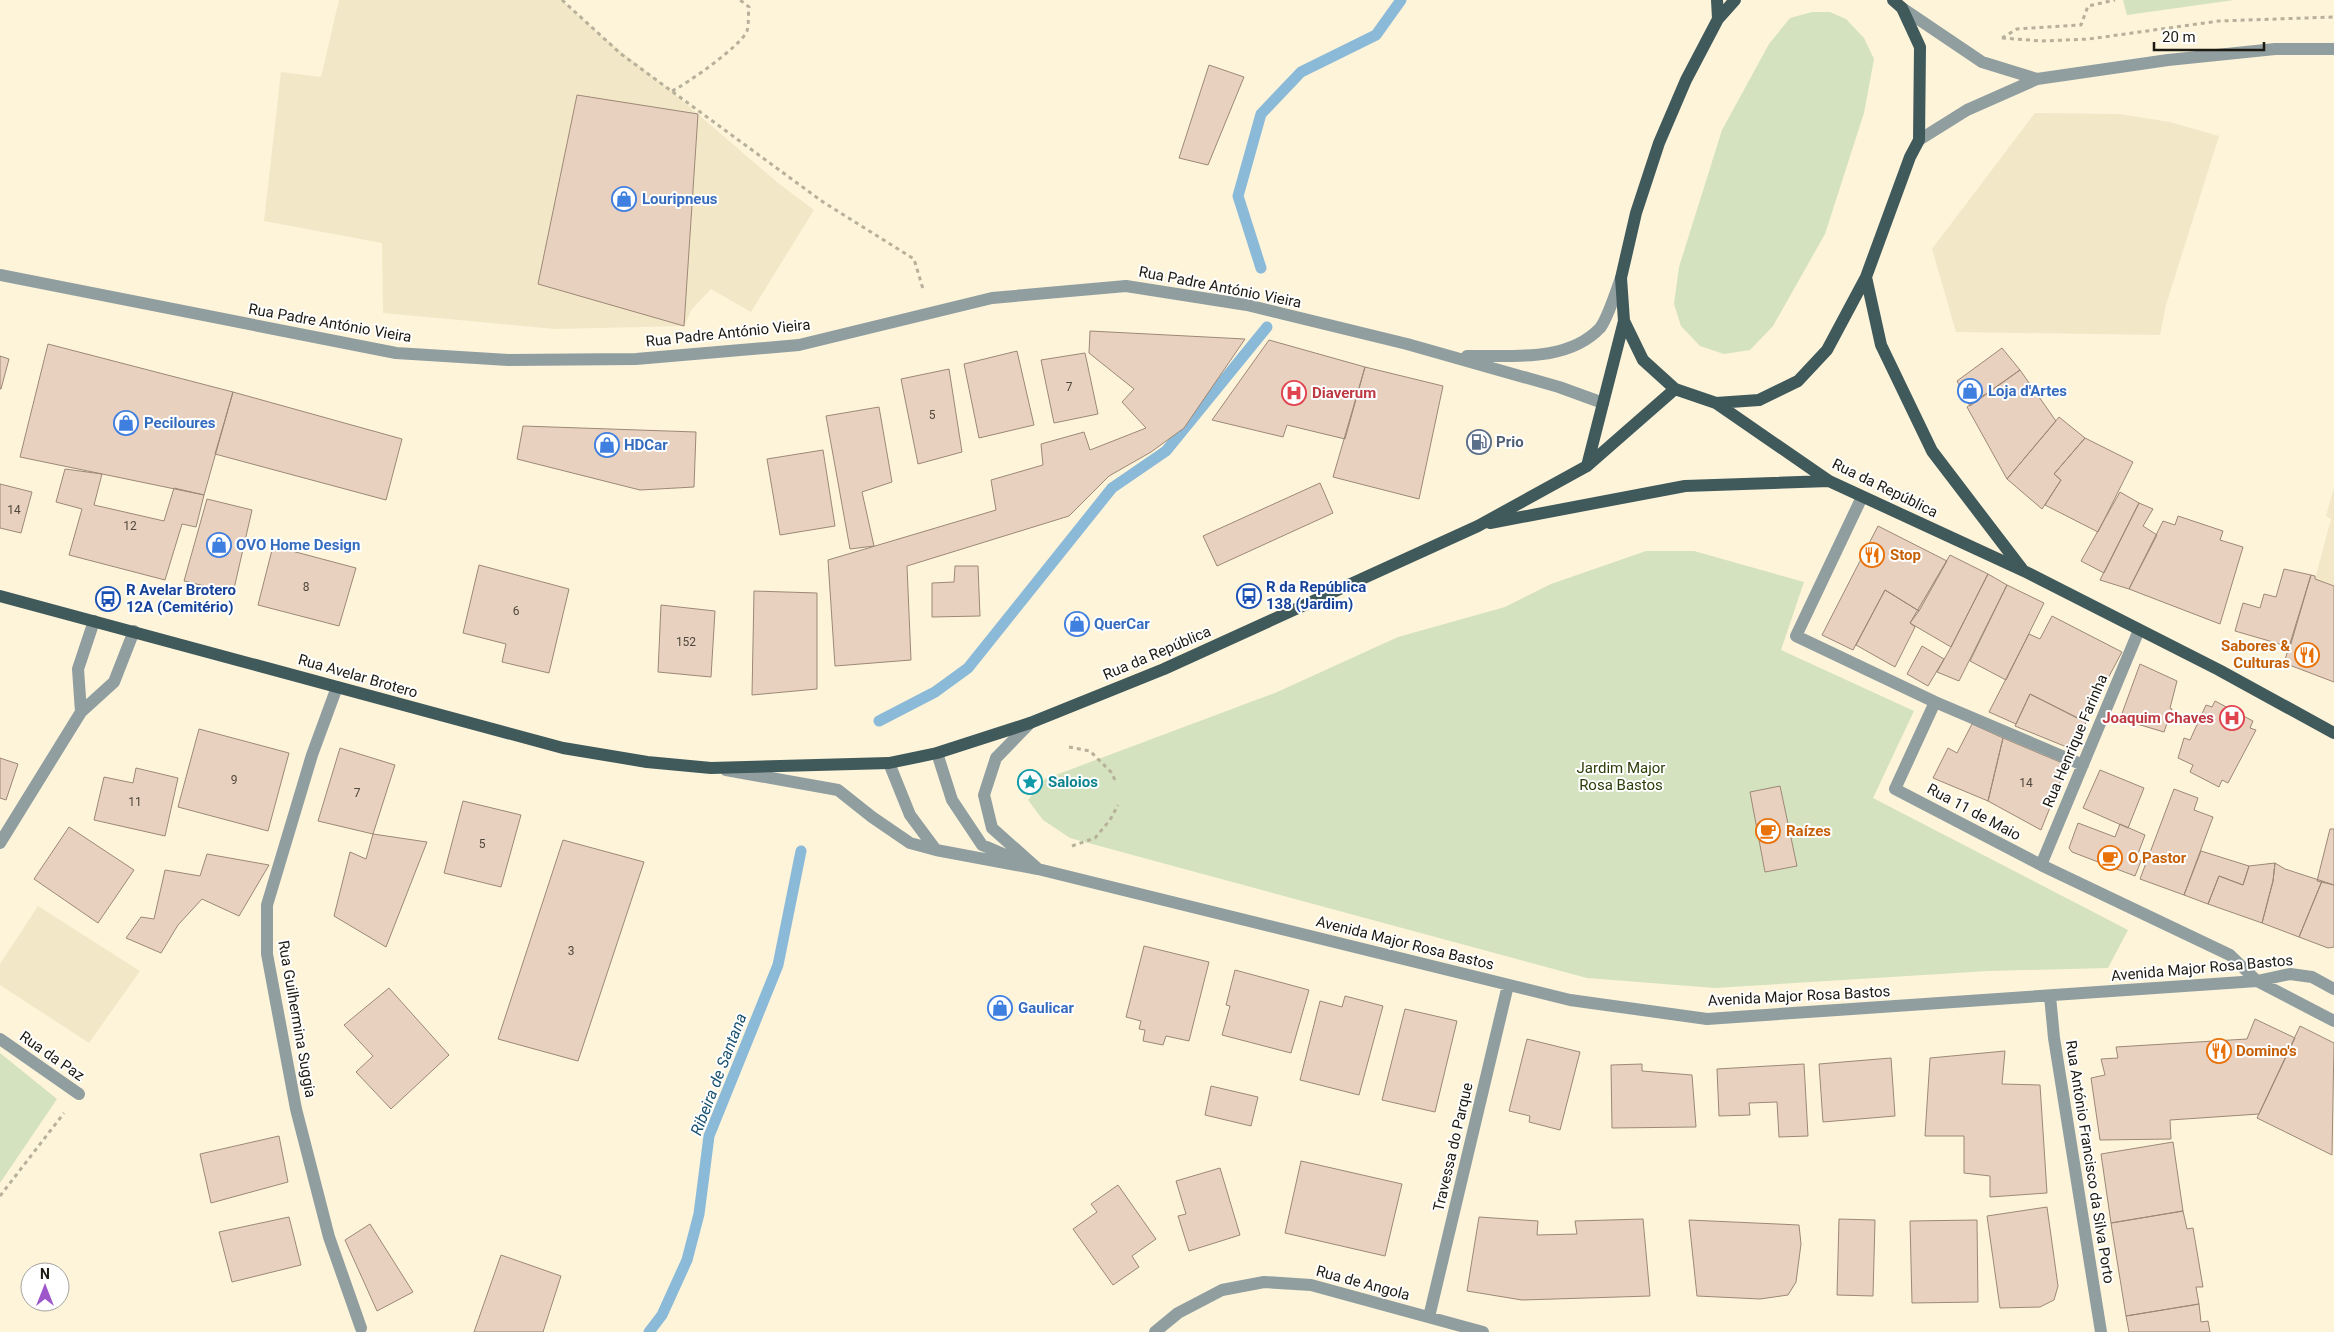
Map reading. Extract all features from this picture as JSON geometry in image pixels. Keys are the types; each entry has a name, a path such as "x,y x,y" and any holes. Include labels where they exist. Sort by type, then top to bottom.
{"main road":[{"path":"1717,0 1718,19"},
{"path":"1587,466 1624,321 1621,278 1636,213 1659,143 1686,80 1718,19 1735,0"},
{"path":"1624,321 1643,360 1675,389 1716,403 1759,400 1798,381 1827,350 1866,276 1910,157 1919,140 1920,47 1897,4"},
{"name":"Rua da República","path":"1866,276 1881,345 1932,451 2024,571"},
{"name":"Rua da República","path":"711,768 888,763 937,753 1030,723 1164,669 1478,526 1587,466 1675,389"},
{"name":"Rua da República","path":"1716,403 1829,481 2024,571 2334,732"},
{"path":"1478,526 1685,486 1829,481"},
{"name":"Rua Avelar Brotero","path":"0,596 563,748 647,762 711,768"}],"street":[{"path":"1897,4 1982,62 2037,79"},
{"path":"1919,140 1967,110 2037,79 2168,60 2246,52 2334,49"},
{"name":"Rua Padre António Vieira","path":"0,275 396,353 508,360 636,359 798,345 992,298 1126,286 1247,305 1455,356 1559,387 1603,403"},
{"name":"Rua Padre António Vieira","path":"1455,356 1550,354 1579,343 1601,327 1621,278"},
{"path":"1862,497 1796,636 1935,702 2083,765"},
{"path":"81,712 78,669 94,621"},
{"name":"Rua Henrique Farinha","path":"2041,865 2139,630"},
{"path":"0,844 81,712 114,682 134,632"},
{"name":"Rua Guilhermina Suggia","path":"337,687 312,755 267,905 267,954 296,1109 329,1237 361,1328"},
{"name":"Rua 11 de Maio","path":"1935,702 1895,789 2041,865 2230,955 2257,981 2334,1021"},
{"path":"1030,723 996,758 984,795 992,828 1038,869"},
{"path":"937,753 952,800 982,845 1038,869"},
{"path":"888,763 910,815 936,850"},
{"path":"711,768 838,790 872,817 910,843 936,850 1038,869"},
{"name":"Avenida Major Rosa Bastos","path":"1038,869 1570,1000 1707,1019 2257,981 2290,974 2312,977 2334,989"},
{"name":"Travessa do Parque","path":"1428,1317 1508,985"},
{"name":"Rua António Francisco da Silva Porto","path":"2050,996 2054,1038 2101,1332"},
{"name":"Rua da Paz","path":"0,1039 79,1094"},
{"name":"Rua de Angola","path":"1155,1332 1178,1313 1222,1290 1264,1282 1311,1285 1483,1332"}],"path":[{"path":"562,0 621,54 671,91 823,202 914,260 930,313"},
{"path":"671,91 690,82 720,59 747,32 749,7 740,0"},
{"path":"1996,42 2017,29 2081,25 2088,6 2115,0"},
{"path":"2002,38 2042,41 2089,39 2219,21 2334,17"},
{"path":"1070,746 1090,751 1112,773 1116,783"},
{"path":"1072,846 1095,838 1110,820 1118,805"},
{"name":"Rua da Paz","path":"0,1196 79,1094"}],"shaded area":[{"path":"339,0 562,0 598,33 671,91 778,183 814,210 751,312 711,289 692,309 684,326 555,329 383,313 382,243 264,221 281,72 321,77"},
{"path":"2035,113 2120,114 2170,122 2219,136 2166,305 2160,335 1956,332 1932,249"},
{"path":"2334,487 2334,586 2315,579 2331,519 2326,516"},
{"path":"38,906 140,971 89,1043 0,985 0,964"}],"green space":[{"path":"2123,0 2234,0 2127,15"},
{"path":"1812,12 1830,12 1846,19 1864,38 1874,59 1864,113 1825,234 1773,326 1750,350 1724,354 1700,346 1681,326 1674,304 1679,267 1722,130 1769,44 1790,18"},
{"name":"Jardim Major Rosa Bastos","path":"1646,551 1694,551 1804,582 1781,650 1914,711 1873,798 2128,930 2108,968 1988,971 1715,988 1587,978 1070,838 1043,820 1028,800 1045,779 1275,693 1398,637 1505,607 1551,584"},
{"path":"0,1053 57,1099 0,1183"}],"building":[{"path":"1209,65 1244,77 1208,165 1179,158"},
{"name":"Louripneus","path":"577,95 698,114 684,326 538,284"},
{"path":"1090,331 1245,339 1184,428 1151,452 1109,476 1069,516 907,566 911,660 835,666 828,560 996,510 991,480 1043,465 1041,444 1084,432 1090,450 1146,428 1122,402 1134,389 1089,353"},
{"name":"Diaverum","path":"1269,340 1365,367 1345,439 1287,425 1283,437 1212,420"},
{"name":"Peciloures","path":"48,344 233,392 204,495 20,457"},
{"path":"2002,348 2020,370 1970,406 1957,381"},
{"path":"1017,351 1034,425 979,438 964,364"},
{"path":"1085,353 1098,414 1054,423 1041,360"},
{"path":"0,356 9,359 1,389 0,389"},
{"path":"1365,367 1443,386 1419,499 1333,477"},
{"path":"949,369 962,452 918,464 901,379"},
{"path":"2020,370 2056,421 2007,479 1967,407"},
{"path":"233,392 402,439 386,500 215,454"},
{"path":"879,407 892,482 862,492 874,546 850,549 826,416"},
{"path":"2059,417 2085,438 2054,474 2061,480 2042,509 2007,479"},
{"name":"HDCar","path":"523,426 696,432 694,487 640,490 517,459"},
{"path":"2085,438 2133,462 2098,532 2045,505 2061,480 2054,474"},
{"path":"823,450 835,526 780,535 767,459"},
{"path":"65,469 102,474 94,505 164,521 174,488 204,495 196,527 182,524 165,580 69,555 82,509 56,502"},
{"path":"1320,483 1333,513 1217,566 1203,536"},
{"path":"0,484 32,492 21,533 0,528"},
{"path":"2120,492 2139,503 2104,573 2081,561"},
{"name":"OVO Home Design","path":"207,499 252,510 233,593 184,581"},
{"path":"2139,503 2153,509 2143,526 2157,535 2129,589 2100,580"},
{"path":"2178,516 2223,531 2220,540 2243,547 2220,624 2129,589 2163,521 2175,525"},
{"path":"1878,526 1947,561 1919,611 1885,590 1853,650 1822,635"},
{"path":"273,546 356,568 339,626 258,605"},
{"path":"1950,555 1988,574 1951,647 1910,623"},
{"path":"479,565 569,589 549,673 502,662 506,644 463,633"},
{"path":"955,566 978,566 980,616 932,617 932,583 954,582"},
{"path":"2284,569 2311,575 2290,647 2235,631 2243,603 2260,608 2264,594 2276,597"},
{"path":"1988,574 2007,585 1959,681 1937,672"},
{"path":"2311,575 2315,576 2315,579 2334,586 2334,682 2284,663"},
{"path":"2007,585 2044,603 2006,680 1970,661"},
{"path":"1885,590 1919,611 1910,623 1915,627 1895,667 1856,645"},
{"path":"754,591 817,593 817,689 752,695"},
{"path":"661,605 715,611 711,677 658,672"},
{"path":"2052,616 2122,652 2099,695 2094,693 2081,720 2030,694 2016,724 1989,712 2029,634 2040,639"},
{"path":"1922,646 1944,659 1928,686 1907,674"},
{"path":"2140,664 2177,681 2170,708 2172,709 2164,732 2120,719"},
{"path":"2030,694 2086,722 2074,750 2015,726"},
{"path":"2215,701 2253,721 2250,728 2256,730 2228,783 2222,780 2219,787 2190,772 2193,765 2178,758 2184,738 2190,740 2206,705 2212,707"},
{"path":"1972,724 2003,738 1988,801 1933,778 1948,748 1957,753"},
{"path":"199,729 289,753 268,831 178,807"},
{"path":"2003,738 2067,765 2041,830 1988,801"},
{"path":"340,748 395,765 373,834 318,821"},
{"path":"0,758 18,764 6,800 0,798"},
{"path":"136,768 178,778 165,836 94,820 104,777 133,783"},
{"path":"2100,770 2144,788 2128,828 2083,808"},
{"path":"1780,786 1797,866 1765,872 1750,792"},
{"path":"2174,789 2198,798 2194,810 2213,817 2184,895 2140,879"},
{"path":"463,801 521,815 501,887 444,873"},
{"path":"2078,823 2115,837 2120,824 2145,835 2136,859 2141,861 2135,876 2072,852 2069,848"},
{"path":"69,827 134,870 98,923 34,879"},
{"path":"2330,829 2334,829 2334,885 2317,881"},
{"path":"373,834 427,842 386,947 334,916 350,852 366,859"},
{"path":"563,840 644,862 578,1061 498,1039"},
{"path":"2201,851 2249,866 2243,885 2219,876 2208,904 2184,895"},
{"path":"207,854 269,865 239,916 202,899 178,925 161,953 126,938 141,917 154,919 165,870 200,876"},
{"path":"2275,863 2285,869 2322,881 2299,937 2262,923 2273,881"},
{"path":"2275,863 2273,881 2262,923 2208,904 2219,876 2243,885 2249,866"},
{"path":"2322,881 2334,885 2334,947 2328,948 2299,937"},
{"path":"1144,946 1209,962 1189,1041 1166,1036 1163,1045 1143,1041 1145,1030 1139,1029 1141,1021 1126,1017"},
{"path":"1235,970 1309,990 1291,1053 1222,1035 1230,1006 1226,1005"},
{"path":"389,988 449,1055 391,1109 356,1072 373,1056 344,1025"},
{"path":"1345,996 1383,1006 1359,1095 1300,1080 1320,1001 1342,1007"},
{"path":"1405,1009 1457,1021 1435,1112 1382,1100"},
{"path":"2255,1019 2295,1038 2259,1114 2170,1120 2171,1139 2100,1140 2091,1078 2105,1075 2101,1059 2118,1058 2116,1047 2247,1039"},
{"path":"2300,1026 2334,1043 2332,1155 2257,1118"},
{"path":"1527,1039 1580,1052 1560,1130 1529,1122 1530,1116 1509,1111"},
{"path":"2005,1051 2002,1084 2040,1085 2047,1193 1990,1197 1990,1176 1964,1173 1964,1136 1925,1136 1930,1058"},
{"path":"1891,1058 1895,1116 1823,1122 1819,1064"},
{"path":"1642,1064 1642,1071 1692,1075 1696,1127 1612,1128 1611,1065"},
{"path":"1804,1064 1808,1136 1779,1137 1777,1102 1749,1103 1750,1115 1719,1116 1717,1069"},
{"path":"1211,1086 1258,1097 1251,1126 1205,1115"},
{"path":"279,1136 288,1182 211,1203 200,1154"},
{"path":"2173,1142 2183,1211 2111,1223 2101,1154"},
{"path":"1301,1161 1402,1184 1385,1256 1285,1233"},
{"path":"1220,1168 1240,1235 1189,1251 1178,1216 1186,1214 1176,1181"},
{"path":"1118,1185 1156,1239 1132,1256 1139,1267 1113,1285 1073,1229 1097,1212 1091,1204"},
{"path":"2047,1207 2058,1286 2054,1300 2040,1307 2000,1308 1987,1216"},
{"path":"2183,1211 2187,1229 2193,1228 2203,1287 2196,1287 2199,1304 2126,1316 2111,1223"},
{"path":"289,1217 301,1265 232,1282 219,1232"},
{"path":"1479,1217 1538,1221 1537,1235 1577,1234 1575,1221 1643,1219 1650,1296 1522,1300 1467,1291"},
{"path":"1839,1219 1875,1220 1873,1296 1837,1295"},
{"path":"1689,1220 1799,1225 1801,1244 1796,1282 1788,1295 1760,1299 1697,1296"},
{"path":"1977,1220 1978,1302 1912,1303 1910,1221"},
{"path":"370,1224 413,1292 377,1311 345,1240"},
{"path":"501,1255 561,1276 543,1332 474,1332"},
{"path":"2199,1304 2201,1322 2208,1321 2210,1332 2129,1332 2126,1316"}],"waterway":[{"path":"1261,268 1238,196 1261,114 1301,72 1376,35 1401,0"},
{"path":"879,721 935,692 968,668 1112,488 1166,451 1267,327"},
{"name":"Ribeira de Santana","path":"649,1332 662,1315 687,1260 699,1214 709,1136 778,965 801,851"}],"place":[{"name":"Louripneus","path":"624,199"},
{"name":"Loja d'Artes","path":"1970,391"},
{"name":"Diaverum","path":"1294,393"},
{"name":"Peciloures","path":"126,423"},
{"name":"Prio","path":"1479,442"},
{"name":"HDCar","path":"607,445"},
{"name":"OVO Home Design","path":"219,545"},
{"name":"Stop","path":"1872,555"},
{"name":"R da República 138 (Jardim)","path":"1249,596"},
{"name":"R Avelar Brotero 12A (Cemitério)","path":"108,599"},
{"name":"QuerCar","path":"1077,624"},
{"name":"Sabores & Culturas","path":"2307,655"},
{"name":"Joaquim Chaves","path":"2232,718"},
{"name":"Saloios","path":"1030,782"},
{"name":"Raízes","path":"1768,831"},
{"name":"O Pastor","path":"2110,858"},
{"name":"Gaulicar","path":"1000,1008"},
{"name":"Domino's","path":"2219,1051"}]}
